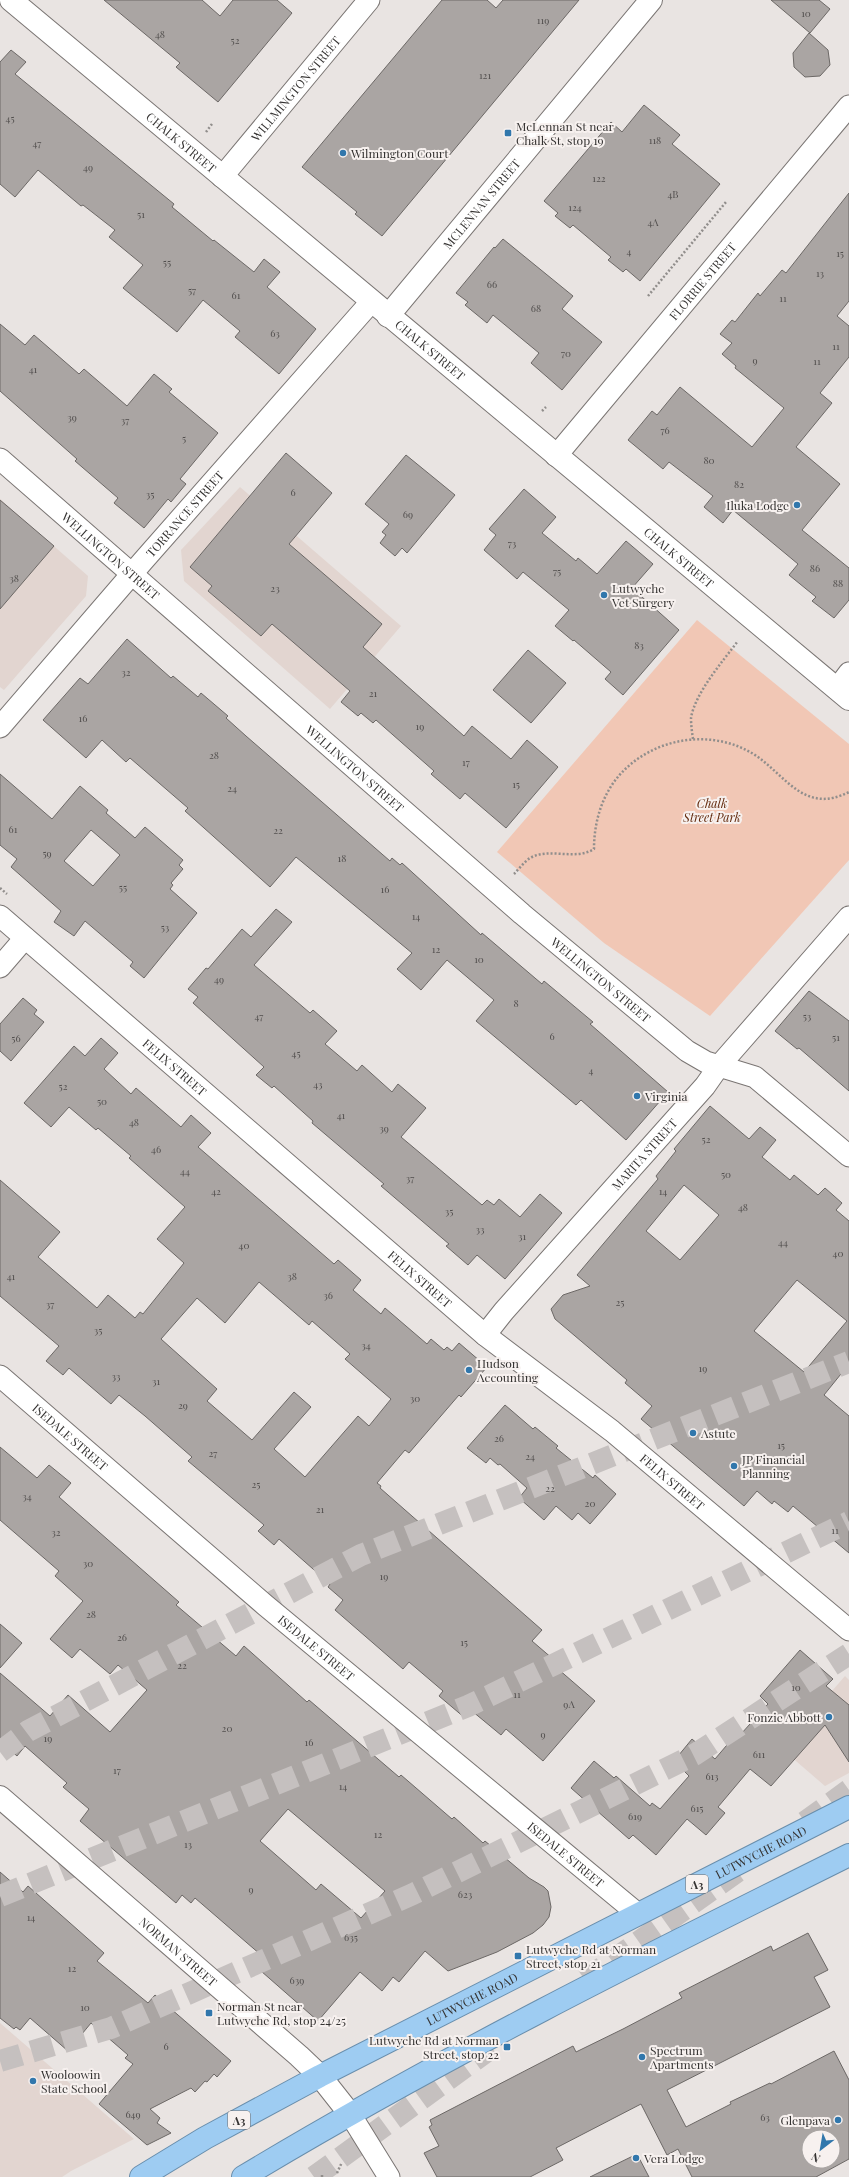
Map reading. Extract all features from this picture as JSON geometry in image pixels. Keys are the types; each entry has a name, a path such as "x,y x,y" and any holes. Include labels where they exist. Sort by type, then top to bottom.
{"highway":[{"name":"LUTWYCHE ROAD","path":"141,2177 205,2138 320,2076 849,1807"},
{"path":"243,2177 350,2114 637,1960 849,1854"}],"street":[{"name":"CHALK STREET","path":"11,0 556,456 845,687"},
{"name":"WILLMINGTON STREET","path":"222,177 369,0"},
{"name":"MCLENNAN STREET","path":"388,316 652,0"},
{"name":"FLORRIE STREET","path":"556,456 849,106"},
{"name":"TORRANCE STREET","path":"0,727 371,302"},
{"name":"WELLINGTON STREET","path":"0,458 522,914 686,1051 706,1062 744,1072 763,1083 849,1156"},
{"name":"FELIX STREET","path":"0,916 485,1335 618,1435 849,1630"},
{"name":"MARITA STREET","path":"485,1335 504,1311 705,1086 720,1066 849,917"},
{"path":"0,967 25,938"},
{"name":"ISEDALE STREET","path":"0,1376 265,1605 638,1914"},
{"name":"NORMAN STREET","path":"0,1797 299,2056 320,2076 350,2114"},
{"path":"350,2114 389,2177"}],"path":[{"path":"206,132 212,124"},
{"path":"648,296 726,202"},
{"path":"542,411 546,407"},
{"path":"693,739 691,719 693,710 712,677 738,641"},
{"path":"514,874 530,858 543,854 586,854 594,850 596,821 601,805 609,788 626,768 642,754 666,744 702,738 718,741 744,750 758,757 793,789 806,795 826,799 849,792"},
{"path":"337,2174 342,2162"}],"shaded area":[{"path":"240,487 401,626 330,709 184,581 181,550"},
{"path":"0,499 88,576 86,596 4,690 0,687"},
{"path":"845,1676 849,1680 849,1773 825,1786 782,1749"},
{"name":"Wooloowin State School","path":"0,2023 134,2139 62,2177 0,2177"}],"green space":[{"name":"Chalk Street Park","path":"697,620 849,744 849,860 710,1016 604,943 497,852"}],"building":[{"path":"104,0 202,0 220,16 233,0 277,0 292,13 218,102 176,67 180,63"},
{"path":"442,0 487,0 496,8 503,0 579,0 382,236 355,214 357,212 302,167"},
{"path":"771,0 819,0 830,9 810,33"},
{"path":"809,33 828,50 830,65 820,76 805,77 794,67 793,53"},
{"path":"11,50 26,62 15,74 174,204 172,207 213,241 214,240 254,272 264,259 280,272 267,287 316,329 279,374 235,337 240,331 203,300 177,332 123,288 143,265 109,237 115,230 83,205 81,206 38,170 15,197 0,184 0,62"},
{"path":"644,105 680,135 672,144 720,184 640,281 626,269 623,272 608,260 611,257 573,225 570,228 555,216 558,213 544,201 611,122 622,132"},
{"path":"849,193 849,301 837,316 849,326 849,357 820,393 832,403 796,447 840,484 802,530 849,568 849,600 834,618 812,601 816,597 789,575 798,564 733,510 723,523 704,507 713,496 669,462 663,469 628,440 652,411 657,415 680,387 752,447 784,408 735,368 736,366 722,354 732,343 720,334 732,320 735,322 758,293 760,296 782,270 786,273"},
{"path":"503,239 573,296 562,309 602,342 562,390 531,363 539,353 493,315 487,323 465,305 468,302 456,293 494,247 495,248"},
{"path":"0,324 25,345 34,335 79,374 84,369 127,406 154,374 172,389 169,392 218,433 180,479 186,484 171,502 168,499 144,528 114,503 118,498 75,461 77,459 0,391"},
{"path":"286,453 332,493 289,544 382,624 363,647 464,736 472,726 511,759 527,740 558,767 506,828 465,793 460,799 431,774 434,771 376,720 373,723 361,713 358,716 341,702 350,691 272,624 261,636 208,591 212,586 190,567"},
{"path":"406,455 455,495 407,553 402,548 395,556 380,543 386,535 382,532 389,524 365,504"},
{"path":"524,489 556,517 542,533 576,561 578,558 597,574 626,541 653,564 632,588 679,630 623,695 605,679 611,672 574,640 573,641 555,626 569,610 523,572 517,579 484,550 496,535 489,529"},
{"path":"0,500 54,546 0,609"},
{"path":"127,639 171,678 173,676 198,697 201,693 228,716 226,718 246,736 390,861 392,858 400,865 402,863 481,935 482,933 542,984 544,981 593,1022 590,1024 668,1092 626,1140 581,1100 576,1105 476,1021 494,1000 447,960 421,990 397,969 412,953 296,857 270,887 185,811 188,808 130,758 126,762 102,740 86,758 43,720 80,678 88,684"},
{"path":"528,650 566,683 531,723 493,690"},
{"path":"0,774 52,819 80,786 108,810 106,813 135,838 145,827 183,860 179,865 183,869 171,883 173,885 170,889 197,913 144,978 130,966 133,962 85,921 74,936 54,922 61,911 11,867 17,859 0,845","holes":["91,830 120,855 93,886 64,861"]},
{"path":"276,909 292,922 254,965 310,1013 313,1010 337,1031 325,1044 357,1071 362,1065 392,1092 398,1084 426,1108 401,1137 482,1205 487,1200 494,1205 499,1199 520,1217 540,1194 562,1213 505,1279 477,1255 468,1265 446,1246 449,1244 381,1186 384,1184 312,1123 313,1121 274,1086 272,1088 256,1075 264,1067 193,1003 198,997 188,989 206,968 208,969 242,929 251,937"},
{"path":"809,991 849,1021 849,1091 799,1048 797,1049 775,1031"},
{"path":"23,998 37,1010 34,1014 44,1022 11,1061 0,1051 0,1024"},
{"path":"101,1038 118,1053 104,1069 131,1094 136,1088 181,1127 191,1115 211,1133 198,1147 334,1264 338,1260 361,1280 353,1290 381,1314 385,1308 427,1344 431,1339 444,1350 447,1347 452,1351 459,1343 487,1367 461,1397 459,1395 409,1453 405,1450 377,1483 381,1486 380,1488 542,1630 532,1641 553,1659 550,1662 595,1701 543,1761 506,1729 501,1735 472,1711 465,1718 439,1696 443,1691 409,1662 403,1669 335,1610 343,1600 328,1587 330,1584 279,1539 274,1545 258,1531 264,1525 188,1461 192,1457 145,1416 119,1395 111,1404 69,1368 63,1375 46,1361 59,1346 0,1296 0,1180 60,1232 38,1257 97,1308 108,1295 135,1318 140,1312 143,1314 184,1263 157,1239 185,1207 129,1158 131,1156 98,1128 96,1130 69,1107 51,1127 24,1103 74,1046 85,1056","holes":["259,1282 309,1325 312,1321 350,1354 345,1359 391,1399 369,1426 358,1416 305,1477 274,1449 311,1407 294,1392 252,1440 207,1401 217,1389 161,1339 197,1298 225,1323"]},
{"path":"710,1106 749,1139 760,1127 776,1140 762,1157 790,1180 794,1175 818,1195 825,1188 842,1203 836,1210 849,1221 849,1364 824,1395 849,1416 849,1553 793,1506 788,1512 774,1501 772,1504 757,1491 744,1506 641,1419 652,1406 625,1383 627,1380 555,1319 551,1309 563,1295 590,1286 577,1275 658,1179 656,1176 676,1151 674,1149","holes":["684,1185 719,1215 680,1260 646,1231","797,1280 847,1321 804,1372 754,1331"]},
{"path":"505,1405 533,1429 535,1427 558,1446 556,1448 593,1478 595,1475 616,1494 590,1524 578,1513 572,1520 556,1506 544,1520 519,1498 527,1488 500,1464 498,1465 490,1458 486,1463 467,1448"},
{"path":"0,1447 37,1478 49,1465 71,1483 59,1497 179,1602 176,1605 236,1656 244,1646 307,1702 309,1700 399,1777 401,1775 452,1819 454,1817 483,1843 485,1841 529,1878 544,1887 548,1891 551,1907 549,1917 543,1925 533,1933 497,1952 448,1971 425,1951 399,1982 393,1977 382,1991 360,1972 318,2021 253,1964 261,1955 195,1898 191,1903 182,1895 176,1903 80,1821 89,1809 63,1787 67,1783 25,1746 17,1756 0,1741 0,1673 50,1716 68,1695 110,1732 147,1690 118,1665 110,1674 80,1649 72,1658 50,1639 83,1601 55,1576 59,1571 0,1520","holes":["288,1809 385,1891 361,1918 321,1884 316,1890 260,1841"]},
{"path":"0,1624 22,1643 0,1668"},
{"path":"800,1650 833,1679 826,1686 849,1705 849,1762 825,1725 771,1786 750,1769 718,1807 725,1813 706,1835 687,1819 656,1855 633,1835 629,1839 571,1788 594,1761 614,1778 616,1776 650,1806 652,1803 660,1809 689,1776 674,1761 692,1739 715,1759 738,1732 741,1734 768,1704 760,1696"},
{"path":"0,1872 23,1892 28,1886 104,1953 97,1961 148,2003 155,1995 231,2061 217,2077 214,2074 195,2092 191,2088 150,2109 160,2118 157,2123 171,2133 147,2145 99,2104 133,2064 125,2058 128,2055 91,2023 68,2051 30,2018 20,2030 16,2027 14,2029 0,2018"},
{"name":"Spectrum Apartments","path":"808,1933 828,1970 814,1977 830,2007 667,2090 686,2127 731,2104 730,2102 770,2083 771,2084 834,2051 849,2080 849,2159 841,2163 841,2129 801,2129 801,2169 831,2169 816,2177 692,2177 678,2149 667,2155 641,2104 556,2148 563,2160 530,2177 437,2177 424,2153 439,2146 429,2127 432,2125 430,2120 573,2046 576,2052 623,2029 682,1998 679,1993 771,1946 773,1951"},
{"name":"Vera Lodge","path":"637,2154 649,2177 590,2177"}],"tunnel":[{"path":"0,1752 28,1731 361,1555 849,1362"},
{"path":"0,1896 468,1706 849,1522"},
{"path":"0,2061 111,2028 413,1894 694,1755 849,1654"},
{"path":"805,1822 849,1790"},
{"path":"585,1980 738,1871"},
{"path":"314,2177 505,2038"}],"place":[{"name":"McLennan St near Chalk St, stop 19","path":"508,133"},
{"name":"Wilmington Court","path":"343,153"},
{"name":"Iluka Lodge","path":"797,505"},
{"name":"Lutwyche Vet Surgery","path":"604,595"},
{"name":"Virginia","path":"637,1096"},
{"name":"Hudson Accounting","path":"469,1370"},
{"name":"Astute","path":"693,1433"},
{"name":"JP Financial Planning","path":"734,1466"},
{"name":"Fonzie Abbott","path":"829,1717"},
{"name":"Lutwyche Rd at Norman Street, stop 21","path":"518,1956"},
{"name":"Norman St near Lutwyche Rd, stop 24/25","path":"209,2013"},
{"name":"Lutwyche Rd at Norman Street, stop 22","path":"507,2047"},
{"name":"Spectrum Apartments","path":"642,2057"},
{"name":"Wooloowin State School","path":"33,2081"},
{"name":"Glenpava","path":"838,2120"},
{"name":"Vera Lodge","path":"636,2158"}]}
